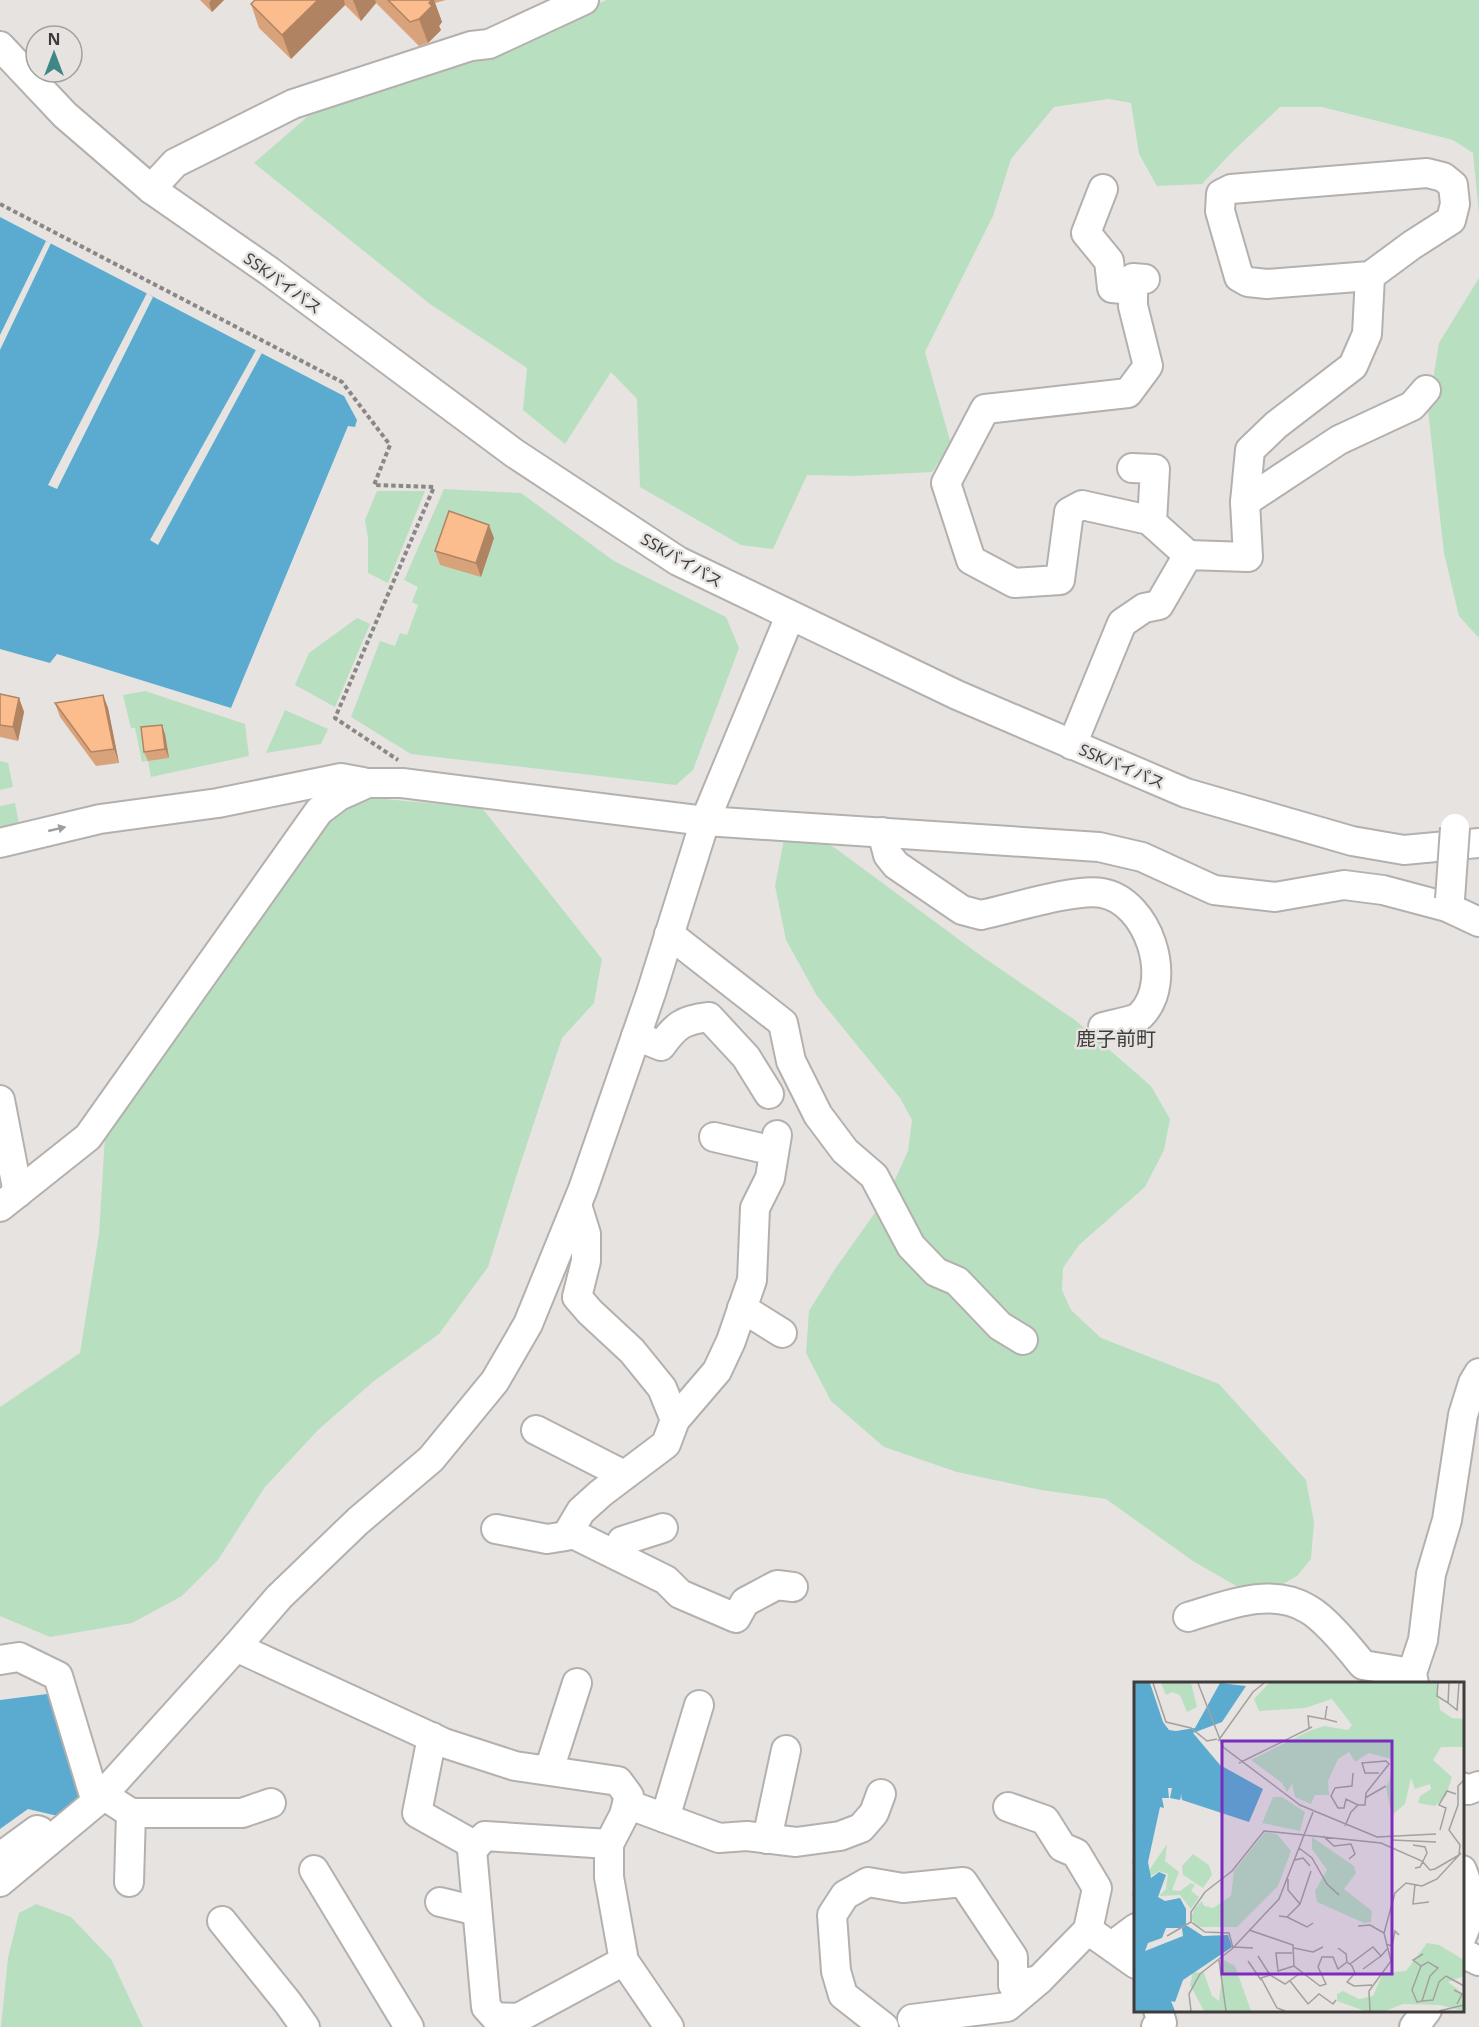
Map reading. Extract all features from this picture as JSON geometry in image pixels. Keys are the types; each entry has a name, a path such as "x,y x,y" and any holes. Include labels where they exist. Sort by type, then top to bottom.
{"street":[{"path":"151,189 175,163 293,104 471,46 489,44 584,0"},
{"name":"SSKバイパス","path":"0,46 64,115 151,189 269,271 514,453 678,561 957,695 1186,793 1352,841 1404,850 1467,836"},
{"path":"1103,189 1086,233 1109,261 1112,288 1139,284 1133,306 1148,366 1128,393 985,409 946,483 971,560 1014,583 1060,580 1069,512 1082,505 1149,520 1188,555 1248,557 1245,502 1250,450 1276,425 1353,366 1366,334 1370,276 1451,220 1455,204 1453,185 1443,177 1427,173 1231,189 1221,194 1220,211 1239,277 1248,282 1267,284 1370,276"},
{"path":"1245,502 1339,440 1412,406 1426,390"},
{"path":"1132,468 1155,469 1152,522"},
{"path":"1072,745 1122,623 1144,609 1159,605 1188,555"},
{"path":"0,1882 99,1798 279,1597 358,1521 430,1459 495,1381 528,1324 577,1205 636,1036 705,821 790,616"},
{"path":"0,843 100,819 218,803 341,778 368,783 402,783 705,821 1099,847 1142,856 1214,890 1275,897 1344,885 1448,903 1479,922"},
{"path":"9,1200 88,1137 319,811 339,796 368,783"},
{"path":"275,791 319,811"},
{"path":"882,832 888,855 896,865 973,915 1079,892 1102,892 1124,902 1138,916 1156,955 1157,981 1153,999 1140,1017 1103,1027"},
{"path":"1448,903 1467,836"},
{"path":"1404,850 1479,863"},
{"path":"669,934 783,1023 791,1060 818,1115 845,1151 874,1176 911,1246 936,1272 957,1281 999,1326 1023,1340"},
{"path":"636,1036 661,1046 673,1028 693,1019 709,1017 746,1057 770,1094"},
{"path":"0,1100 9,1200"},
{"path":"496,1529 547,1539 566,1536 581,1511 594,1499 666,1444 675,1420 717,1371 731,1341 752,1280 755,1208 770,1178 775,1143 714,1137"},
{"path":"577,1205 586,1234 585,1261 577,1297 632,1351 662,1388 675,1420"},
{"path":"742,1308 782,1333"},
{"path":"1188,1617 1239,1602 1266,1598 1292,1602 1309,1609 1345,1643 1363,1665 1413,1678 1423,1640 1431,1574 1447,1520 1462,1415 1473,1383 1479,1373"},
{"path":"536,1430 624,1475"},
{"path":"572,1526 628,1544 663,1528"},
{"path":"572,1526 666,1580 680,1594 736,1618 744,1602 777,1585 793,1587"},
{"path":"236,1647 432,1737 515,1766 618,1781 629,1796 624,1815 609,1844 609,1877 624,1961 669,2027"},
{"path":"0,1660 19,1657 58,1676 99,1798 131,1813 262,1813"},
{"path":"549,1770 577,1683"},
{"path":"665,1818 699,1705"},
{"path":"432,1737 417,1813 476,1846"},
{"path":"766,1839 786,1750"},
{"path":"1464,1788 1468,1790 1479,1786"},
{"path":"627,1804 719,1838 747,1836 796,1842 840,1836 861,1828 874,1814 881,1794"},
{"path":"912,2019 1008,2017 1039,1980 1088,1930 1097,1888 1076,1853 1062,1847 1045,1820 1008,1807"},
{"path":"129,1882 131,1813"},
{"path":"0,1857 37,1830 56,1836"},
{"path":"609,1844 485,1836 472,1850 486,2007 495,2017 518,2018 624,1961"},
{"path":"314,1870 409,2027"},
{"path":"1464,1874 1469,1887 1468,1952"},
{"path":"884,2027 843,1995 836,1971 832,1916 845,1895 868,1882 903,1888 963,1882 1013,1957 1013,1985 1039,1980"},
{"path":"440,1902 477,1911"},
{"path":"222,1921 305,2027"},
{"path":"1468,1952 1479,1928"},
{"path":"1088,1930 1134,1962"},
{"path":"1112,1946 1134,1930"},
{"path":"1414,2027 1425,2012"}],"path":[{"path":"0,204 342,382 390,445 374,485 434,487 334,718 402,762"}],"green space":[{"path":"607,0 1479,0 1479,214 1473,153 1453,140 1322,107 1280,107 1202,184 1157,186 1139,154 1131,103 1109,99 1054,107 1011,159 993,216 925,352 951,444 932,472 854,476 807,475 773,549 741,545 640,487 637,399 611,372 565,444 523,410 527,368 430,304 254,163 322,104 465,59"},
{"path":"1479,278 1479,638 1459,616 1444,553 1428,410 1439,343"},
{"path":"444,489 521,493 614,561 726,617 739,648 693,770 676,785 411,754 351,717 380,641 395,646 400,633 407,635 418,605 412,602 418,587 404,580"},
{"path":"377,491 425,491 388,583 368,573 368,538 365,520"},
{"path":"357,618 370,624 335,707 295,685 309,653"},
{"path":"145,691 245,724 249,756 151,777 148,761 142,762 135,728 131,728 123,695"},
{"path":"285,710 328,729 321,744 266,753"},
{"path":"0,761 8,763 13,787 0,790"},
{"path":"374,798 482,808 602,959 594,1003 562,1038 488,1267 439,1334 374,1381 319,1429 265,1487 218,1560 182,1596 132,1623 50,1637 0,1616 0,1407 80,1353 99,1234 105,1136 302,848 342,809"},
{"path":"15,803 20,829 0,834 0,806"},
{"path":"798,827 835,848 980,955 1075,1020 1151,1086 1170,1119 1164,1150 1145,1187 1079,1245 1063,1268 1062,1290 1071,1310 1101,1338 1219,1384 1306,1480 1314,1522 1311,1559 1297,1576 1274,1589 1238,1587 1193,1561 1106,1499 1041,1490 957,1472 884,1447 831,1401 806,1353 809,1311 835,1269 889,1193 908,1151 912,1120 900,1098 817,996 786,940 775,886 784,839"},
{"path":"36,1904 71,1917 111,1959 143,2027 1,2027 8,1958 19,1913"}],"water":[{"path":"0,217 344,396 357,420 355,427 348,426 231,708 57,654 50,663 0,649"},
{"path":"55,1693 85,1799 62,1817 28,1809 0,1829 0,1700"}],"pier":[{"path":"46,241 51,243 0,350 0,335"},
{"path":"147,293 153,297 57,489 48,485"},
{"path":"256,350 262,353 158,545 150,540"}],"building":[{"path":"255,0 318,0 282,35 251,4"},
{"path":"388,0 432,0 429,3 432,6 419,19 410,22"},
{"path":"449,511 489,525 476,563 435,551"},
{"path":"0,694 19,698 13,727 0,725"},
{"path":"103,695 114,749 91,752 55,703"},
{"path":"162,725 165,749 144,752 141,727"}],"district":[{"name":"鹿子前町","path":"1116,1039"}]}
